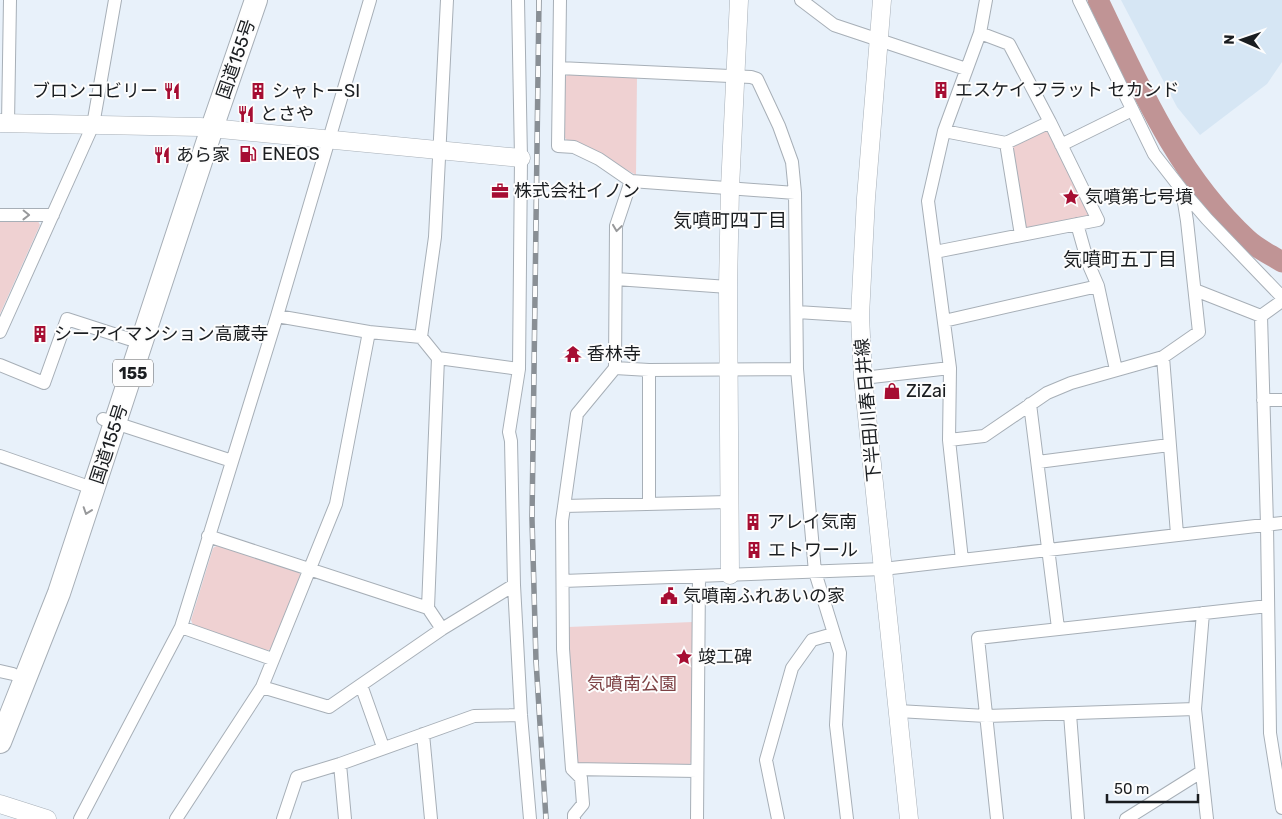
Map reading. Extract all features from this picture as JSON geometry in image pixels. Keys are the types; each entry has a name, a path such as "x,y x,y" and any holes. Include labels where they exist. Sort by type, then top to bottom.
{"highway":[{"name":"国道155号","path":"0,706 7,672 28,638 88,486 206,127 242,0"},
{"name":"国道155号","path":"110,421 129,339 206,127 256,0"},
{"name":"国道155号","path":"0,742 59,593 88,486"}],"street":[{"path":"10,0 4,123 206,127 521,158"},
{"path":"0,332 92,125 114,0"},
{"path":"80,819 181,627 277,316 370,0"},
{"path":"420,337 435,236 448,0"},
{"path":"518,0 521,158 519,368 509,432 511,441 514,585 521,716 530,819"},
{"path":"560,0 558,146 574,147 599,159 631,181 795,193"},
{"path":"730,575 728,287 730,188 739,0"},
{"path":"801,0 819,6 834,25 966,70"},
{"name":"下半田川春日井線","path":"882,0 866,198 860,316 864,378 909,819"},
{"path":"962,560 949,440 950,368 928,201 944,131 980,33 986,0"},
{"path":"1079,0 1154,154 1182,190 1282,297"},
{"path":"935,252 1098,220 1009,44 980,33"},
{"path":"559,68 750,77 757,79 779,126 792,162 795,193 797,369 815,572 840,653 836,725 847,819"},
{"path":"1061,145 1132,110"},
{"path":"944,131 1006,143 1050,122"},
{"path":"1006,143 1020,235"},
{"path":"574,819 574,815 583,804 582,778 572,768 563,649 562,521 577,414 614,368 616,226 631,181"},
{"path":"949,440 984,436 1047,393 1071,383 1163,357 1199,332 1182,190"},
{"path":"0,215 53,215"},
{"path":"1077,224 1088,263 1098,286 1116,370"},
{"path":"616,279 728,287"},
{"path":"944,321 1098,286"},
{"path":"1195,290 1261,316"},
{"path":"1261,316 1282,301"},
{"path":"797,312 860,316"},
{"path":"277,316 369,332 420,337 438,358 519,368"},
{"path":"1261,316 1268,606 1282,808"},
{"path":"0,365 44,382 67,319 129,339"},
{"path":"176,819 262,687 308,569 336,504 369,332"},
{"path":"1163,357 1177,534"},
{"path":"438,358 428,608 442,629"},
{"path":"614,368 649,370 797,369"},
{"path":"864,378 950,368"},
{"path":"649,370 649,504"},
{"path":"1264,400 1282,400"},
{"path":"1030,404 1058,628"},
{"path":"110,421 232,461"},
{"path":"1038,462 1169,445"},
{"path":"0,456 88,486"},
{"path":"564,506 729,502"},
{"path":"563,581 883,569 1177,534 1282,524"},
{"path":"208,536 428,608"},
{"path":"697,819 699,577"},
{"path":"262,687 329,707 442,629 514,585"},
{"path":"997,819 978,638 1268,606"},
{"path":"1203,613 1195,709 1207,819"},
{"path":"181,627 272,659"},
{"path":"778,819 766,760 792,668 812,640 833,634"},
{"path":"361,685 384,747"},
{"path":"898,711 986,716 1195,709"},
{"path":"1070,714 1078,819"},
{"path":"283,819 297,777 340,764 474,716 521,716"},
{"path":"424,734 431,819"},
{"path":"340,764 345,819"},
{"path":"572,768 697,771"},
{"path":"1126,819 1201,772"},
{"path":"0,804 47,819"}],"shaded area":[{"path":"1121,0 1282,0 1282,62 1267,84 1200,135 1177,107"}],"green space":[{"path":"569,74 637,77 636,175 577,142 569,142 565,138 565,77"},
{"path":"1044,131 1049,133 1089,213 1087,218 1025,230 1011,151 1014,146"},
{"path":"0,220 38,221 40,225 0,314"},
{"path":"218,545 298,571 301,576 272,648 267,651 193,625 191,620 213,548"},
{"name":"気噴南公園","path":"693,622 691,762 688,766 580,765 576,761 568,627"}],"waterway":[{"path":"1098,0 1161,127 1200,186 1222,214 1247,239 1282,262"}],"railway":[{"path":"539,0 532,519 536,661 546,819"}],"place":[{"name":"エスケイ フラット セカンド","path":"941,90"},
{"name":"ブロンコビリー","path":"172,91"},
{"name":"シャトーSI","path":"258,91"},
{"name":"とさや","path":"246,114"},
{"name":"ENEOS","path":"248,154"},
{"name":"あら家","path":"162,155"},
{"name":"株式会社イノン","path":"500,191"},
{"name":"気噴第七号墳","path":"1071,197"},
{"name":"シーアイマンション高蔵寺","path":"40,334"},
{"name":"香林寺","path":"573,354"},
{"name":"ZiZai","path":"892,391"},
{"name":"アレイ気南","path":"753,522"},
{"name":"エトワール","path":"754,550"},
{"name":"気噴南ふれあいの家","path":"669,596"},
{"name":"竣工碑","path":"684,657"}],"district":[{"name":"気噴町四丁目","path":"730,220"},
{"name":"気噴町五丁目","path":"1120,259"}]}
